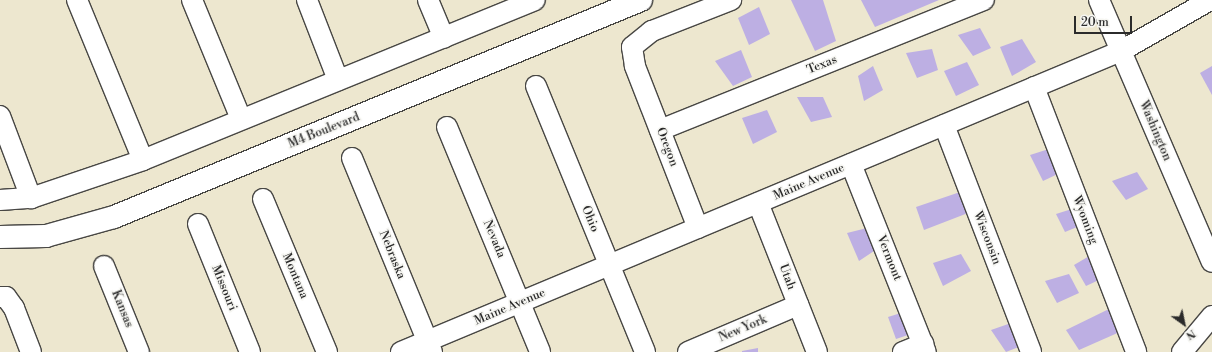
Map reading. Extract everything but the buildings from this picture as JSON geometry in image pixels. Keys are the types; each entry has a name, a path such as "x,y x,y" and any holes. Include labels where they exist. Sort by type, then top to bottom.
{"street":[{"path":"77,0 143,160"},
{"path":"192,0 241,119"},
{"path":"307,0 338,80"},
{"path":"428,0 444,38"},
{"path":"0,200 31,198 143,160 535,0"},
{"name":"M4 Boulevard","path":"0,237 46,236 114,217 641,0"},
{"name":"Oregon","path":"698,228 635,66 632,47 652,31 731,0"},
{"name":"Texas","path":"660,130 984,0"},
{"name":"Washington","path":"1099,0 1212,262"},
{"name":"Maine Avenue","path":"401,352 430,346 520,302 1121,51 1186,6 1210,0"},
{"name":"Ohio","path":"536,86 608,265 645,352"},
{"name":"Wyoming","path":"1034,87 1136,352"},
{"path":"0,116 31,198"},
{"name":"Wisconsin","path":"944,125 1031,352"},
{"name":"Nevada","path":"447,127 540,352"},
{"name":"Nebraska","path":"352,158 430,346"},
{"name":"Vermont","path":"851,164 924,348"},
{"name":"Montana","path":"263,200 327,352"},
{"name":"Utah","path":"758,203 816,352"},
{"name":"Missouri","path":"198,224 250,352"},
{"name":"Kansas","path":"104,266 139,352"},
{"path":"7,302 31,352"},
{"name":"New York","path":"688,352 798,306"},
{"path":"1182,352 1212,316"},
{"path":"903,352 924,348"}]}
